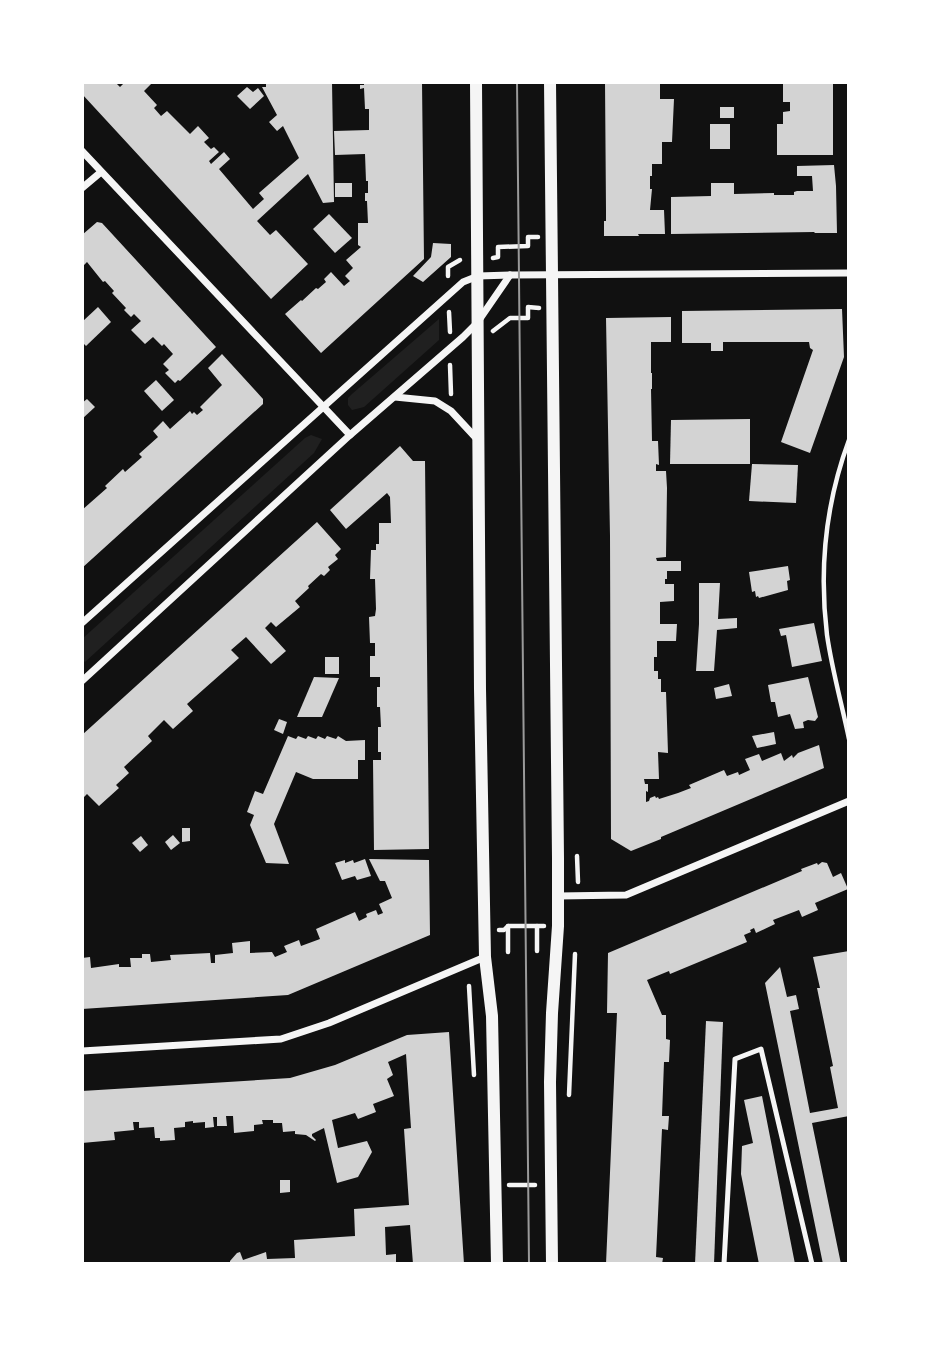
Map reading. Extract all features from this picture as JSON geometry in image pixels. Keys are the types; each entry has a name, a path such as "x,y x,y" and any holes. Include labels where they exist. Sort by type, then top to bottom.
{"street":[{"path":"476,82 485,957 492,1016 497,1264"},
{"path":"550,82 558,830 558,926 550,1056 552,1264"},
{"path":"82,151 350,435"},
{"path":"82,188 101,172"},
{"path":"82,623 463,282 478,276 510,275 849,273"},
{"path":"83,679 477,323 510,275"},
{"path":"396,397 435,401 451,411 478,439"},
{"path":"558,896 626,895 849,801"},
{"path":"82,1051 281,1039 328,1023 485,957"}],"lane":[{"path":"724,1264 735,1059 761,1049 812,1264"}],"path":[{"path":"477,259 498,257 498,247 528,246 528,237 552,237"},
{"path":"477,342 510,318 528,318 528,307 553,308"},
{"path":"450,364 451,411"},
{"path":"849,440 827,519 823,584 827,636 849,739"},
{"path":"485,930 504,930 508,926 558,926"},
{"path":"508,926 508,952"},
{"path":"537,926 537,952"},
{"path":"496,1185 550,1185"}],"shaded area":[{"path":"439,319 439,340 364,407 352,410 348,405 348,398"},
{"path":"311,435 322,439 314,453 85,662 82,659 82,639"}],"building":[{"path":"82,82 115,82 120,87 125,82 153,82 144,91 157,105 154,108 161,116 167,111 190,134 198,126 209,138 204,142 219,152 209,161 211,164 224,152 230,159 219,169 253,209 264,199 259,193 299,158 283,126 277,131 269,122 277,115 262,87 266,87 266,82 332,82 334,202 323,203 308,174 257,221 270,235 276,230 308,264 271,299 82,94"},
{"path":"364,82 422,82 424,259 321,353 285,314 326,282 324,279 331,272 344,286 350,281 345,276 353,268 346,260 361,247 358,245 358,223 368,223 365,193 368,193 368,181 365,154 335,155 334,131 369,130 369,109 365,109 364,88 360,89"},
{"path":"605,82 660,82 660,99 674,99 672,142 662,142 662,164 652,164 650,176 650,210 664,210 665,234 604,236"},
{"path":"783,82 833,82 833,155 777,155 777,124 783,124 783,112 790,111 790,102 783,102"},
{"path":"247,87 253,92 258,88 264,96 250,109 237,96"},
{"path":"720,107 734,107 734,118 720,118"},
{"path":"710,124 730,124 730,149 710,149"},
{"path":"834,165 837,233 671,234 671,197 711,196 711,183 734,183 734,194 794,195 797,191 813,191 812,176 797,176 797,166"},
{"path":"335,183 352,183 352,197 335,197"},
{"path":"329,214 352,238 335,253 313,229"},
{"path":"97,222 102,223 216,347 180,381 175,383 165,373 169,370 163,364 173,354 153,337 145,344 131,330 141,321 124,310 126,308 112,293 114,291 87,262 82,267 82,235"},
{"path":"433,243 451,244 451,257 423,282 413,276 431,257"},
{"path":"98,307 111,322 86,346 82,342 82,322"},
{"path":"842,309 844,357 810,453 781,442 813,350 809,342 723,342 723,351 711,351 711,343 682,343 682,311"},
{"path":"671,317 671,342 651,342 652,441 658,441 659,465 656,464 656,471 666,471 667,488 666,557 656,558 657,561 681,561 681,571 667,571 665,584 674,584 674,601 660,602 660,624 677,624 676,641 657,641 657,657 654,657 654,671 658,671 658,679 661,679 661,692 666,692 668,753 658,752 659,779 644,779 645,784 648,784 646,802 655,796 659,799 691,788 689,785 724,770 727,776 738,772 739,775 750,770 745,759 759,754 762,761 781,753 784,761 792,755 793,758 798,753 819,745 824,768 631,851 611,839 606,318"},
{"path":"222,354 263,399 263,404 82,568 82,510 107,488 105,486 123,469 125,472 142,457 139,454 158,437 153,431 163,421 170,429 190,411 197,415 203,410 200,407 222,385 208,368"},
{"path":"156,380 174,400 162,411 144,391"},
{"path":"87,399 95,407 82,419 82,403"},
{"path":"750,419 750,464 670,464 671,420"},
{"path":"400,446 413,461 425,461 429,849 374,850 373,760 381,760 381,752 378,752 378,727 381,727 380,707 377,707 380,677 370,677 370,656 375,656 375,643 370,643 369,617 375,616 376,609 375,579 370,579 371,550 376,550 376,544 379,544 379,523 391,523 390,497 387,493 346,529 330,510"},
{"path":"752,464 798,465 796,503 749,501"},
{"path":"317,522 341,549 335,555 338,559 328,567 330,570 324,576 321,574 295,601 300,607 276,627 271,622 265,628 286,651 271,664 246,637 231,650 239,658 187,704 193,711 173,729 164,720 148,736 152,741 124,767 129,773 116,785 119,788 99,806 87,794 82,799 82,735"},
{"path":"788,566 788,590 756,597 755,591 752,592 749,572"},
{"path":"699,583 720,583 718,619 737,618 737,628 717,630 714,671 696,671"},
{"path":"814,623 822,661 792,667 786,635 781,636 779,629"},
{"path":"325,657 339,657 339,674 325,674"},
{"path":"314,677 339,678 322,717 297,717"},
{"path":"808,677 818,717 815,721 803,722 804,728 795,729 790,714 778,717 775,702 771,702 768,685"},
{"path":"729,684 732,696 716,699 714,688"},
{"path":"279,719 287,722 283,734 274,730"},
{"path":"774,732 776,744 757,748 752,736"},
{"path":"288,736 296,739 298,736 306,739 308,736 316,739 318,736 325,739 327,736 336,739 338,736 346,741 365,740 365,760 358,760 358,779 313,779 296,772 274,824 289,864 266,863 250,825 254,815 247,812 255,791 263,794"},
{"path":"182,828 190,828 190,841 182,842"},
{"path":"173,835 180,843 171,850 165,842"},
{"path":"141,836 148,845 140,852 132,843"},
{"path":"365,859 371,876 357,880 355,876 342,880 335,863 353,860 354,863"},
{"path":"369,859 429,860 430,935 288,995 82,1009 82,958 90,957 91,968 119,964 119,967 131,967 130,958 142,958 142,954 150,954 151,962 171,960 170,955 210,953 211,963 215,963 215,955 233,953 232,943 250,941 250,953 272,952 275,957 287,952 284,946 299,940 301,946 320,939 316,929 355,912 359,921 376,910 378,915 383,913 379,904 392,898 385,881 380,881"},
{"path":"822,862 827,863 833,877 841,873 848,889 815,903 818,910 802,917 799,910 773,920 775,924 756,933 754,928 744,935 747,942 670,974 669,971 647,980 662,1015 666,1015 666,1039 670,1040 669,1062 664,1062 662,1116 669,1116 668,1130 662,1129 656,1257 663,1258 662,1264 606,1264 617,1013 607,1013 608,953"},
{"path":"849,951 849,1116 812,1123 841,1264 823,1264 765,983 780,967 787,997 796,995 799,1009 790,1011 810,1113 838,1108 813,957"},
{"path":"706,1021 723,1022 714,1264 695,1264"},
{"path":"449,1032 464,1264 413,1264 410,1225 385,1227 386,1255 396,1254 396,1264 230,1264 240,1252 243,1260 266,1252 267,1259 295,1258 294,1240 355,1236 354,1209 409,1205 404,1129 411,1128 406,1054 388,1062 393,1075 387,1079 394,1096 373,1104 376,1112 358,1119 355,1113 332,1120 338,1148 367,1141 372,1152 358,1177 337,1183 324,1128 312,1134 315,1141 306,1135 295,1134 295,1131 283,1132 282,1123 273,1123 273,1120 262,1120 263,1124 254,1125 254,1131 234,1133 233,1116 226,1116 227,1126 217,1126 217,1117 213,1117 214,1127 205,1128 205,1122 185,1122 185,1127 174,1128 175,1140 160,1141 160,1138 155,1138 154,1127 139,1128 139,1122 133,1122 134,1130 114,1132 115,1140 82,1143 82,1091 290,1078 335,1065 407,1035"},
{"path":"762,1096 795,1264 759,1264 741,1174 742,1146 753,1143 744,1100"},
{"path":"280,1180 290,1180 290,1192 280,1193"}],"tram line":[{"path":"517,82 529,1264"}]}
